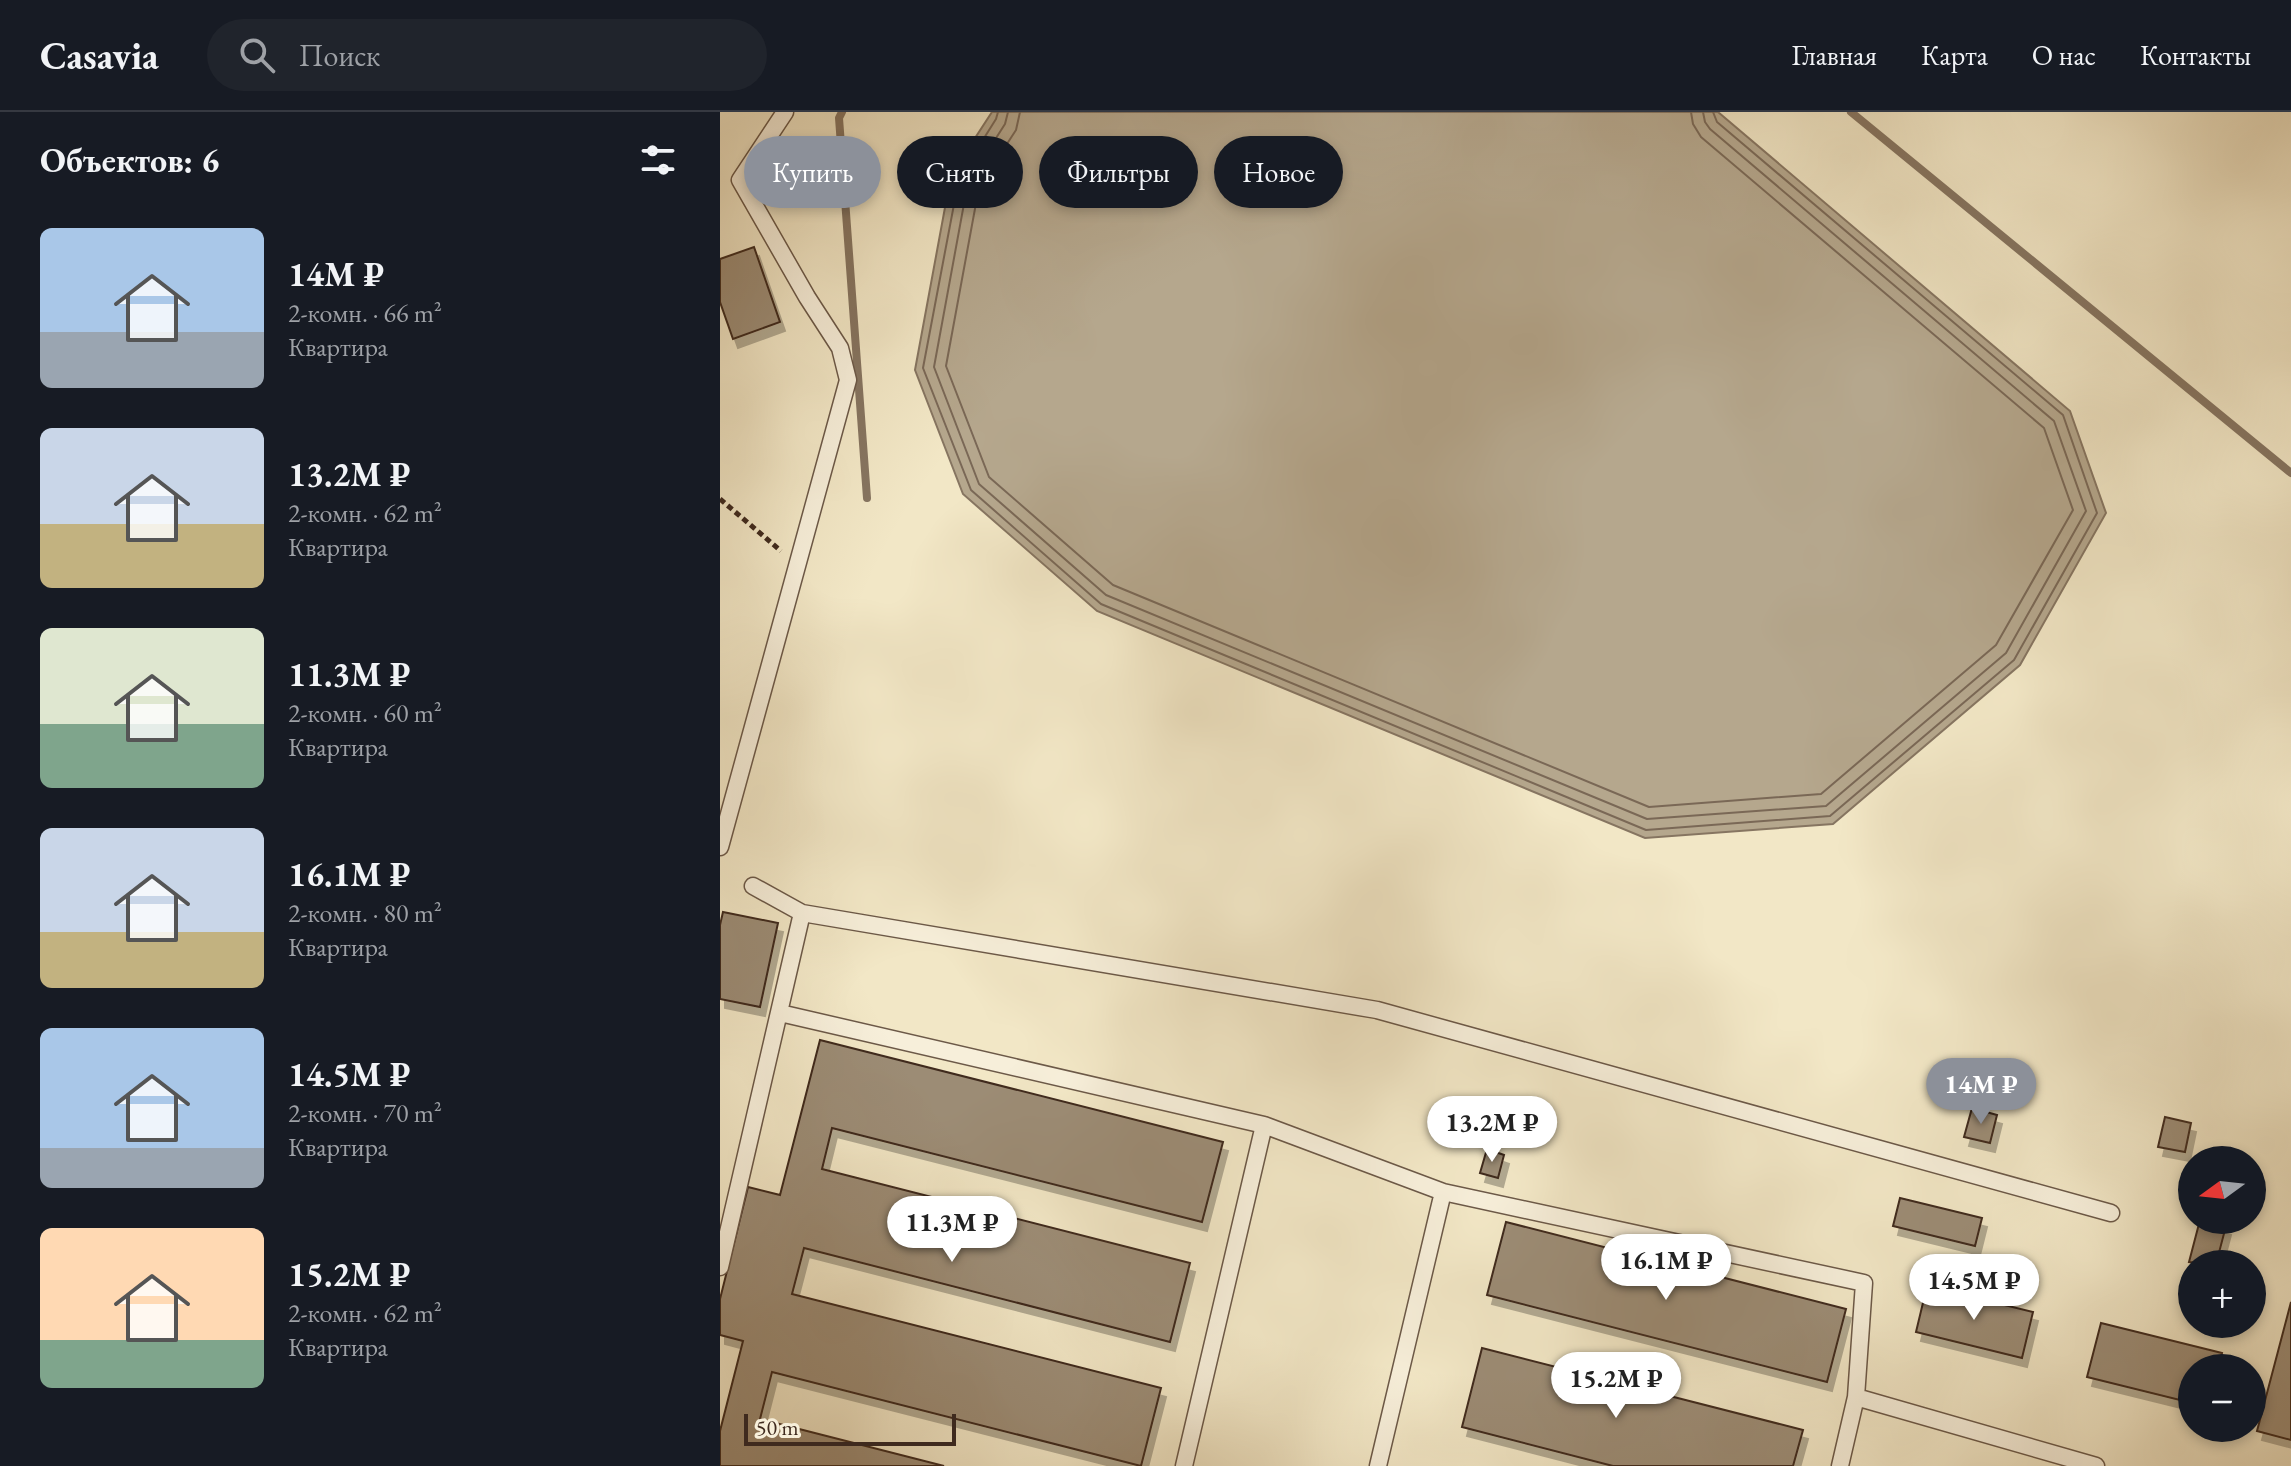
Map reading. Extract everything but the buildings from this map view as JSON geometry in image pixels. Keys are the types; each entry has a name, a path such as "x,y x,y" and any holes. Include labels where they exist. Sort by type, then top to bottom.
{"lane":[{"path":"720,847 848,380 840,348 740,180 785,112"},
{"path":"753,886 802,913 1377,1010 2111,1213"},
{"path":"720,1267 802,913"},
{"path":"780,1013 1264,1125 1443,1192 1864,1283 1856,1397 1840,1466"},
{"path":"1184,1466 1264,1125"},
{"path":"1378,1466 1443,1192"},
{"path":"1856,1397 2096,1466"}],"path":[{"path":"720,499 798,564"}],"water":[{"path":"992,112 1718,112 2070,411 2106,513 2020,665 1833,824 1645,838 1097,611 963,494 915,370 945,208 1023,208 1023,136 976,136"}],"waterway":[{"path":"842,112 839,118 867,498"},
{"path":"1851,112 2291,473"}]}
